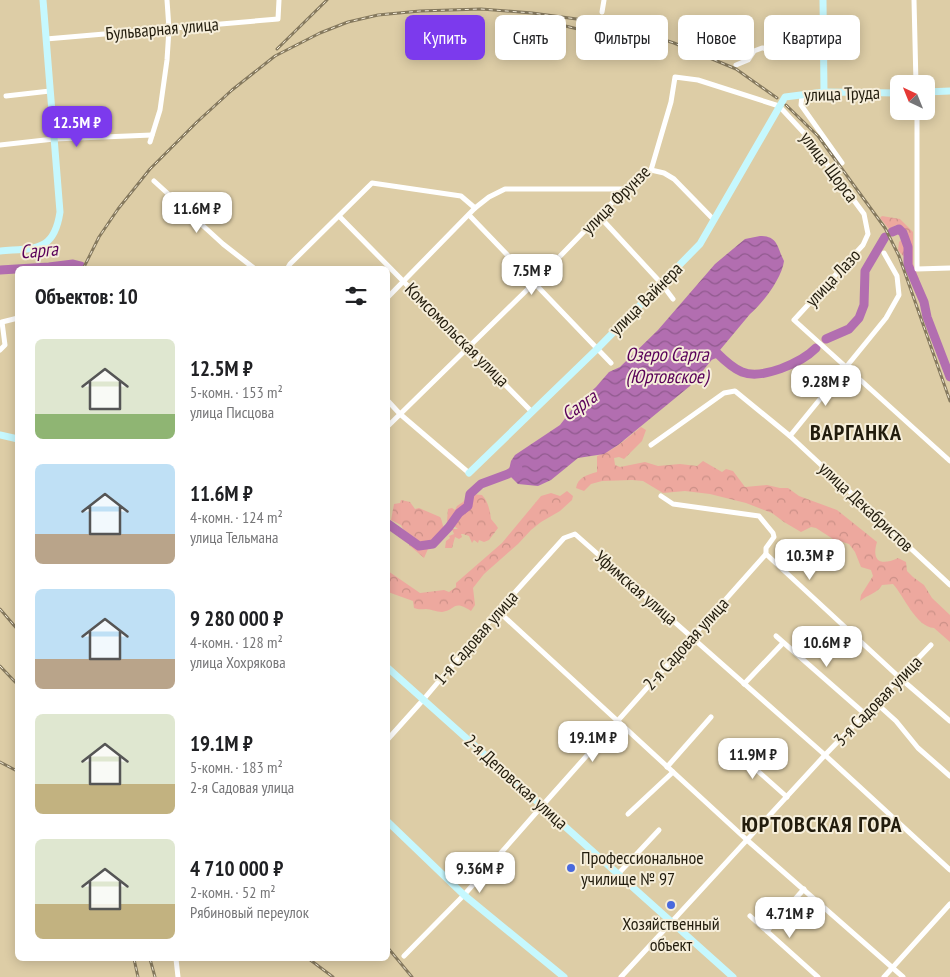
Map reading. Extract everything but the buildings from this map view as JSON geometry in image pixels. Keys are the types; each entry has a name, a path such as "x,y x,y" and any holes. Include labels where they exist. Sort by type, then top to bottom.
{"street":[{"path":"0,251 37,248 54,235 58,225 60,212 43,0"},
{"path":"150,142 160,110 167,60 167,0"},
{"name":"Бульварная улица","path":"46,39 278,19 279,0"},
{"path":"602,12 604,0"},
{"path":"823,0 823,15"},
{"path":"914,0 916,75"},
{"path":"736,65 748,60 754,51 764,48"},
{"path":"824,60 824,92"},
{"name":"улица Фрунзе","path":"390,424 534,283 637,177 650,170 671,102 675,77 698,80 779,106"},
{"path":"6,96 50,91"},
{"path":"935,92 950,91"},
{"name":"улица Труда","path":"785,97 824,92 890,93"},
{"path":"802,95 801,105 842,164"},
{"name":"улица Вайнера","path":"469,473 597,349 700,244 785,97"},
{"name":"улица Щорса","path":"779,106 804,133 864,214 868,234"},
{"path":"917,120 917,269 950,268"},
{"path":"0,145 54,139 152,135"},
{"path":"650,170 664,173 674,179 714,220"},
{"path":"154,181 251,266"},
{"path":"289,266 372,183 461,196 475,208"},
{"path":"390,295 475,208 505,189 626,190"},
{"path":"469,215 610,363"},
{"name":"Комсомольская улица","path":"340,216 388,266"},
{"path":"599,216 673,298"},
{"name":"улица Лазо","path":"846,367 794,320 863,245 868,234"},
{"path":"790,436 886,318 900,295 897,276 884,253"},
{"name":"Комсомольская улица","path":"390,268 532,412"},
{"path":"0,347 5,345 2,322 15,319"},
{"path":"846,367 950,462"},
{"name":"улица Декабристов","path":"651,445 724,393 735,391 790,436 948,583"},
{"path":"390,402 400,414 469,473"},
{"path":"0,434 15,438"},
{"path":"661,496 673,504 759,516 774,536 766,548 766,554 900,678 950,721"},
{"name":"Уфимская улица","path":"564,538 575,534 825,755 950,870"},
{"name":"1-я Садовая улица","path":"390,737 498,611 564,538"},
{"name":"2-я Садовая улица","path":"404,956 464,895 766,554"},
{"path":"948,583 950,576"},
{"path":"498,611 667,767 903,977"},
{"path":"776,636 865,714"},
{"path":"744,684 783,643"},
{"name":"3-я Садовая улица","path":"621,977 825,755 931,645"},
{"name":"2-я Деповская улица","path":"390,670 733,977"},
{"path":"876,703 896,721 918,748 950,776"},
{"path":"667,767 711,717"},
{"path":"732,748 787,797"},
{"path":"628,814 673,772"},
{"path":"390,824 464,895 564,977"},
{"path":"618,874 659,830"},
{"path":"767,931 804,889"},
{"path":"884,977 950,904"},
{"path":"750,916 818,977"},
{"path":"176,961 178,977"}],"green space":[{"path":"882,216 900,219 913,232 913,264 919,279 916,282 913,282 913,276 908,268 910,257 908,255 903,256 898,250 899,242 903,238 899,231 902,231 906,236 908,232 896,225 889,229 880,218"},
{"path":"641,427 646,430 642,441 624,459 614,458 615,465 620,467 645,462 658,466 680,464 697,466 703,461 722,472 726,469 733,471 745,487 767,485 788,488 799,496 837,510 877,542 875,554 879,560 887,562 898,558 906,562 907,571 924,585 932,598 950,615 950,642 934,628 916,617 893,584 882,585 878,590 860,601 861,595 873,576 871,570 861,567 855,552 849,544 833,539 816,528 811,527 801,532 772,513 746,503 710,494 685,491 663,493 643,481 602,481 591,484 584,491 576,488 579,481 586,475 597,472 597,456 615,448"},
{"path":"567,491 573,496 572,500 560,511 531,530 484,574 473,588 475,605 471,611 461,606 455,606 442,612 417,609 414,608 413,601 390,593 390,572 420,593 444,590 449,592 456,587 456,583 502,543 541,496 551,493 560,496"},
{"path":"470,494 482,495 484,497 491,519 498,528 489,540 484,542 479,540 478,543 474,540 472,543 469,536 461,534 462,537 459,539 455,537 452,548 445,548 446,541 450,538 449,536 454,534 452,529 458,529 447,521 448,509 452,508 455,510"},
{"path":"401,500 410,502 415,509 419,508 441,519 444,530 442,533 445,536 440,541 436,538 428,545 424,558 409,545 410,539 419,541 403,529 401,525 391,520 394,504 400,503"}],"water":[{"name":"Озеро Сарга (Юртовское)","path":"760,236 770,238 776,243 784,261 780,275 766,297 690,386 618,445 604,454 578,458 551,480 538,486 518,484 508,474 511,461 515,455 560,425 573,408 609,372 620,367 658,330 715,264 745,239"}],"waterway":[{"name":"Сарга","path":"892,232 899,229 903,233 908,247 908,265 924,302 927,317 950,377"},
{"name":"Сарга","path":"826,339 849,329 859,318 864,305 865,271 885,237"},
{"name":"Сарга","path":"57,266 73,264 81,266"},
{"name":"Сарга","path":"0,270 15,269"},
{"name":"Сарга","path":"706,357 717,353 728,364 742,372 760,374 781,369 801,359 816,348"},
{"name":"Сарга","path":"390,525 419,546 433,544 459,513 468,506 470,494 481,484 508,474 518,468"}],"railway":[{"path":"277,49 327,0"},
{"path":"84,266 99,237 118,209 150,169 197,122 232,90 275,56 320,33 348,22 378,15 420,11 481,9 532,13 614,24 674,43 736,69 777,98"},
{"path":"566,26 576,29"},
{"path":"786,105 818,136 885,228 899,256 950,401"},
{"path":"0,609 15,626"},
{"path":"0,666 15,682"},
{"path":"0,762 15,770"},
{"path":"390,950 412,977"},
{"path":"134,961 138,977"},
{"path":"151,961 155,977"},
{"path":"312,961 333,977"}],"place":[{"name":"Профессиональное училище № 97","path":"571,868"},
{"name":"Хозяйственный объект","path":"671,905"}],"district":[{"name":"ВАРГАНКА","path":"856,432"},
{"name":"ЮРТОВСКАЯ ГОРА","path":"822,824"}]}
